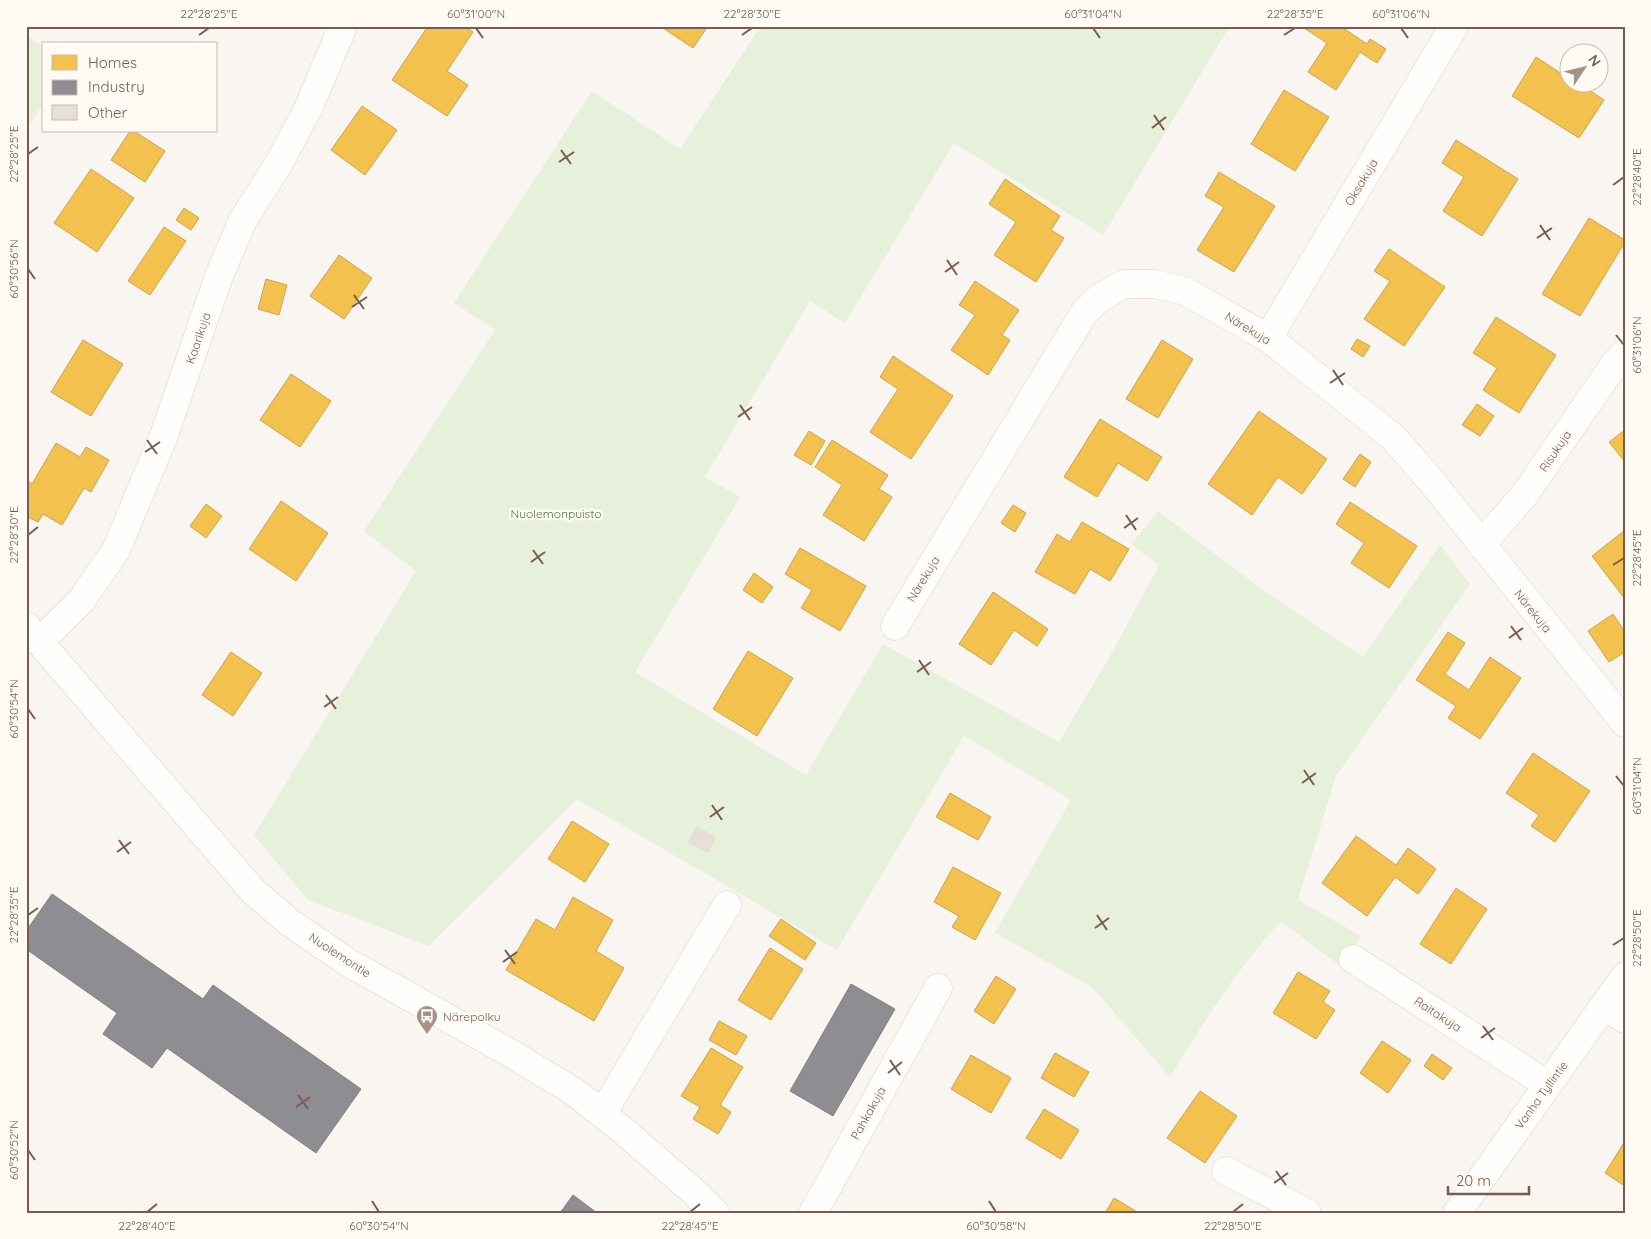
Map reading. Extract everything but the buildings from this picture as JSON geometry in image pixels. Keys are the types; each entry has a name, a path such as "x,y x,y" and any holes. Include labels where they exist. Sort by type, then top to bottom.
{"street":[{"name":"Kaarikuja","path":"33,634 81,601 116,550 163,438 218,276 243,220 279,163 308,109 343,26"},
{"name":"Oksakuja","path":"1268,338 1454,26"},
{"name":"Närekuja","path":"895,626 1084,313 1098,299 1124,284 1155,284 1186,291 1268,338 1394,438 1432,482 1625,723"},
{"name":"Risukuja","path":"1482,546 1526,494 1614,364 1625,353"},
{"name":"Nuolemontie","path":"33,634 252,890 289,922 349,963 505,1050 573,1091 694,1192 714,1213"},
{"path":"602,1114 727,906"},
{"name":"Raitakuja","path":"1353,960 1548,1085"},
{"name":"Vanha Tyllintie","path":"1457,1213 1548,1085 1615,1013 1625,976"},
{"name":"Pahkakuja","path":"813,1213 938,988"},
{"path":"1226,1171 1307,1213"}],"green space":[{"name":"Nuolemonpuisto","path":"761,26 1230,26 1103,235 954,143 845,323 810,301 705,477 740,497 635,672 806,775 883,644 1059,742 1113,651 1159,565 1131,544 1158,511 1259,587 1363,657 1440,545 1470,584 1336,776 1298,900 1361,936 1343,968 1281,921 1236,976 1208,1016 1170,1077 1092,987 995,933 1071,800 964,736 837,950 577,799 429,946 308,900 254,835 416,571 364,531 495,330 454,303 592,91 680,149"},
{"path":"26,36 42,46 42,106 26,130"}],"place":[{"name":"Närepolku","path":"427,1035"}]}
